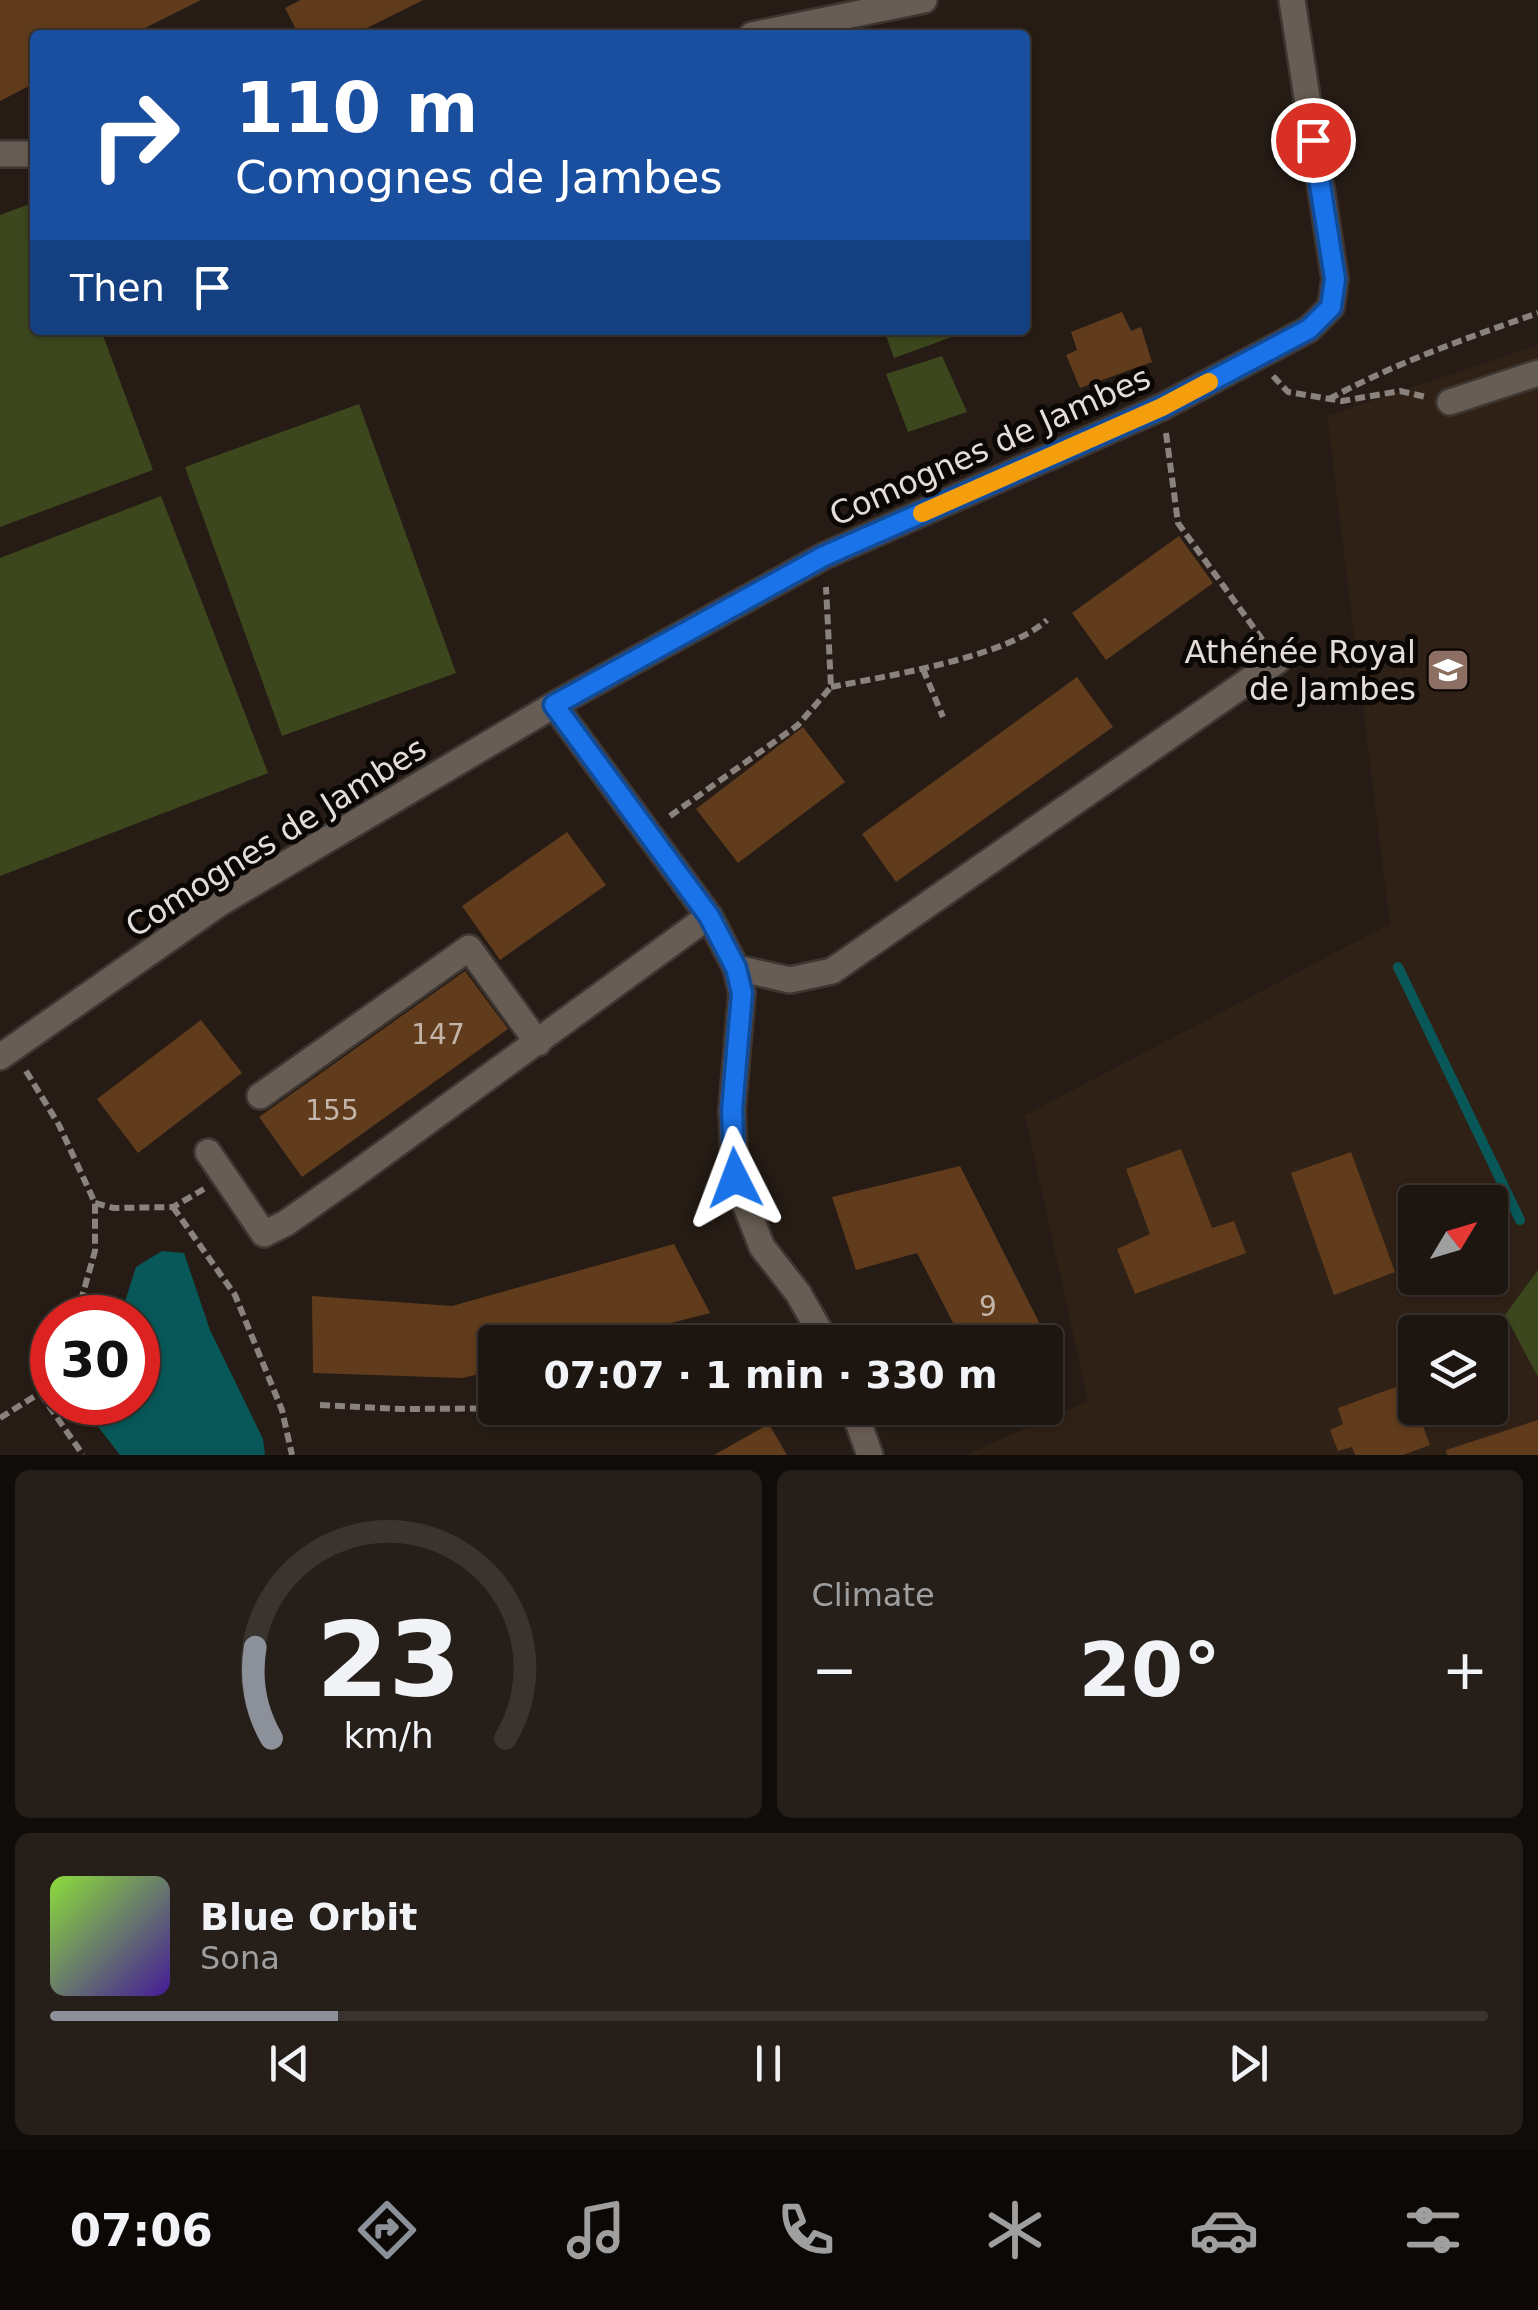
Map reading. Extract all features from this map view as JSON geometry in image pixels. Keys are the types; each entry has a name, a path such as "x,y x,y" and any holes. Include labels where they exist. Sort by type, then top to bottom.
{"street":[{"path":"777,30 924,0"},
{"name":"Comognes de Jambes","path":"6,1053 220,903 554,705 824,556 1162,407 1309,329 1331,307 1335,279 1292,0"},
{"path":"0,154 30,154"},
{"path":"1450,402 1538,372"},
{"path":"736,968 790,980 832,971 1277,660"},
{"path":"554,705 709,916 736,968 742,993 732,1110 735,1178 762,1246 798,1293 816,1325"},
{"path":"208,1152 264,1234 286,1223 709,916"},
{"path":"260,1096 469,948 538,1042"},
{"path":"859,1425 870,1455"}],"path":[{"path":"1329,398 1450,344 1538,313"},
{"path":"1254,357 1288,392 1342,401 1400,391 1450,402"},
{"path":"1162,407 1178,523 1277,660"},
{"path":"824,556 831,687"},
{"path":"648,831 798,724 831,687 923,669 1031,634 1047,620"},
{"path":"923,669 943,717"},
{"path":"6,1053 59,1125 95,1203 95,1252 84,1295"},
{"path":"95,1203 114,1208 173,1207 225,1177"},
{"path":"173,1207 235,1294 282,1410 292,1455"},
{"path":"0,1418 30,1399"},
{"path":"320,1405 478,1409"},
{"path":"63,1425 84,1455"}],"shaded area":[{"name":"Athénée Royal de Jambes","path":"1538,345 1538,1455 965,1455 1033,1425 1063,1425 1063,1412 1088,1401 1025,1115 1390,924 1327,416"}],"green space":[{"path":"30,204 30,335 103,335 153,470 0,527 0,215"},
{"path":"886,335 957,335 894,358"},
{"path":"942,356 967,412 908,432 886,374"},
{"path":"359,404 456,673 282,736 185,467"},
{"path":"161,496 268,773 0,876 0,558"},
{"path":"1538,1270 1538,1377 1508,1315"}],"water":[{"path":"162,1251 184,1253 210,1330 263,1439 265,1455 120,1455 97,1425 160,1425 160,1295 127,1295 136,1267"}],"building":[{"path":"0,0 201,0 141,30 30,30 30,86 0,101"},
{"path":"301,0 423,0 363,30 296,30 285,8"},
{"path":"1122,312 1131,331 1141,327 1152,362 1080,388 1066,355 1077,350 1071,332"},
{"path":"1179,536 1213,583 1106,660 1072,613"},
{"path":"1077,677 1113,727 896,882 862,834"},
{"path":"803,727 845,782 738,863 696,809"},
{"path":"567,832 606,885 500,960 462,906"},
{"path":"465,971 508,1029 302,1177 259,1117"},
{"path":"201,1020 242,1073 138,1153 97,1099"},
{"path":"1181,1149 1212,1228 1234,1221 1246,1253 1135,1294 1117,1249 1150,1234 1126,1169"},
{"path":"1351,1152 1395,1272 1334,1295 1291,1173"},
{"path":"960,1166 1040,1325 954,1325 917,1253 856,1270 832,1197"},
{"path":"674,1244 710,1313 663,1325 478,1325 478,1374 463,1378 313,1373 312,1296 452,1306"},
{"path":"1398,1386 1398,1425 1423,1425 1430,1445 1403,1455 1355,1455 1352,1447 1338,1451 1330,1430 1343,1424 1338,1408"},
{"path":"1538,1420 1538,1455 1447,1455 1446,1450"},
{"path":"770,1425 787,1455 714,1455"}],"waterway":[{"path":"1398,967 1520,1220"}],"slow traffic":[{"path":"922,513 1162,407 1209,382"}],"place":[{"name":"Athénée Royal de Jambes","path":"1448,670"}],"route":[{"path":"735,1178 732,1110 742,993 736,968 709,916 554,705 824,556 1162,407 1309,329 1331,307 1335,279 1313,140"}]}
